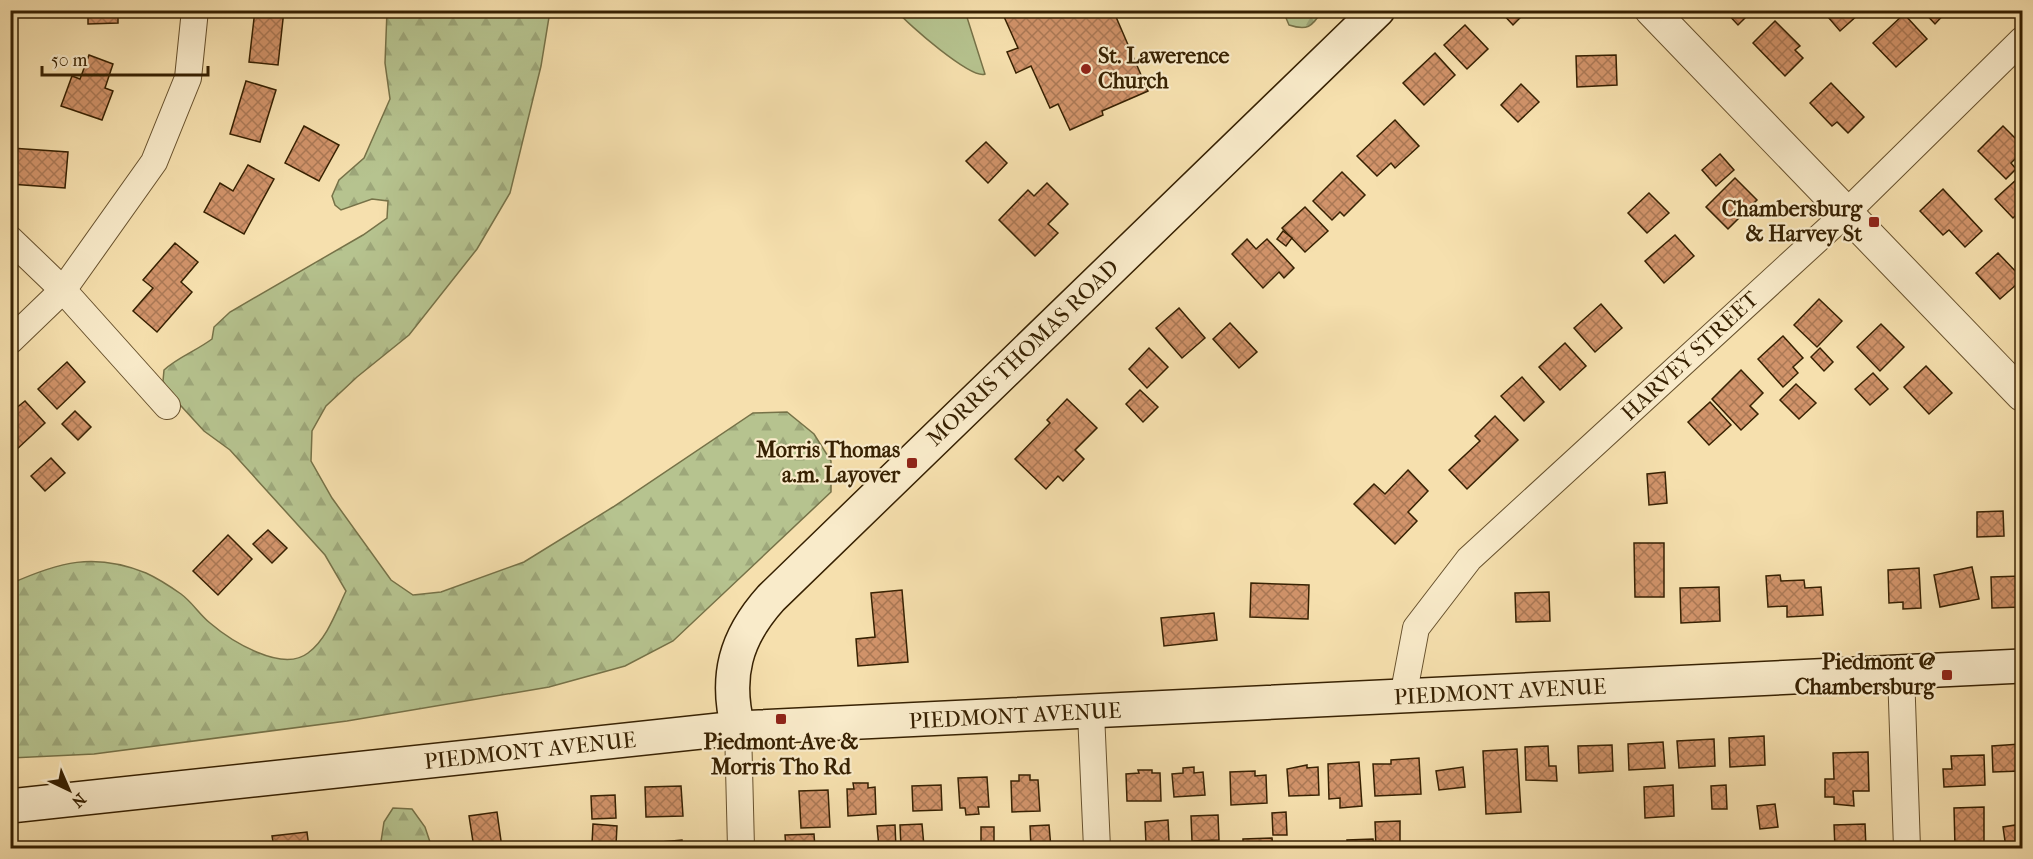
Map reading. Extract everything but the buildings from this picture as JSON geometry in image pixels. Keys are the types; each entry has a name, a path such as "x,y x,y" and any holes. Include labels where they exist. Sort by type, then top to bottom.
{"main road":[{"name":"MORRIS THOMAS ROAD","path":"738,728 731,692 735,664 747,628 771,598 1378,10"},
{"name":"PIEDMONT AVENUE","path":"10,806 738,728 1091,713 2022,666"}],"street":[{"path":"10,341 63,290 154,162 188,78 195,10"},
{"path":"1651,10 1845,214 2022,395"},
{"name":"HARVEY STREET","path":"1402,697 1416,628 1469,559 1845,214 2022,40"},
{"path":"10,238 63,290 167,406"},
{"path":"1901,672 1907,849"},
{"path":"1091,713 1097,849"},
{"path":"738,728 741,849"}],"green space":[{"path":"387,11 550,11 541,66 510,193 477,249 409,335 357,377 326,406 312,431 311,461 332,498 391,580 413,595 441,592 524,562 613,507 753,413 787,412 814,434 831,461 831,492 673,641 625,666 549,687 347,721 94,754 11,758 10,584 28,576 77,562 93,561 127,567 150,575 177,591 210,623 231,638 243,646 271,657 297,658 308,653 321,640 330,625 346,591 325,555 230,450 204,431 171,395 163,381 164,370 212,339 214,327 230,312 363,235 387,218 388,201 372,199 341,210 335,205 332,196 339,180 364,158 390,99 385,63"},
{"path":"897,11 965,11 985,74 978,74 954,60"},
{"path":"1283,11 1322,11 1312,24 1300,28 1289,25"},
{"path":"393,808 412,809 425,827 432,848 380,848 384,822"}],"place":[{"name":"St. Lawerence Church","path":"1086,69"},
{"name":"Chambersburg & Harvey St","path":"1874,222"},
{"name":"Morris Thomas a.m. Layover","path":"912,463"},
{"name":"Piedmont @ Chambersburg","path":"1947,675"},
{"name":"Piedmont Ave & Morris Tho Rd","path":"781,719"}]}
